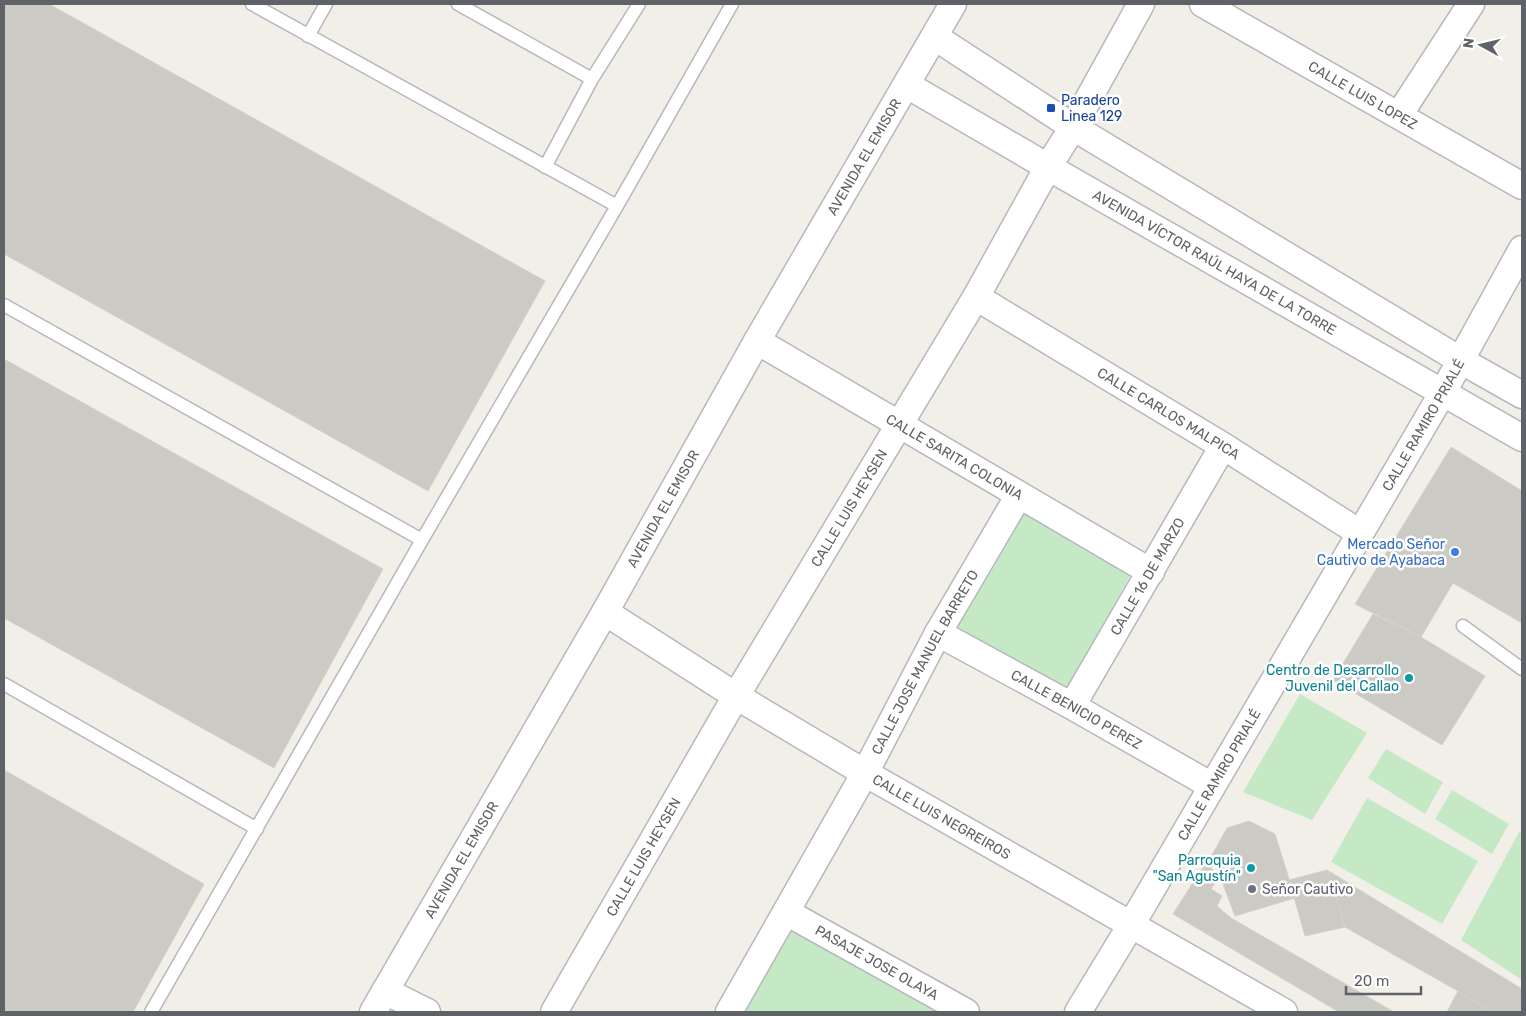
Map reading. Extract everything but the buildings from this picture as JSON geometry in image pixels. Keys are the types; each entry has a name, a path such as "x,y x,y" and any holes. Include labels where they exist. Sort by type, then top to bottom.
{"street":[{"name":"AVENIDA EL EMISOR","path":"379,1001 605,612 757,341 953,4"},
{"name":"CALLE LUIS HEYSEN","path":"554,1012 736,696 976,297 1141,4"},
{"name":"CALLE LUIS LOPEZ","path":"1203,4 1522,186"},
{"path":"1399,115 1471,4"},
{"path":"935,37 1073,127 1460,360 1522,395"},
{"name":"AVENIDA VÍCTOR RAÚL HAYA DE LA TORRE","path":"906,85 1522,438"},
{"name":"CALLE RAMIRO PRIALÉ","path":"1078,1012 1444,392 1522,249"},
{"name":"CALLE CARLOS MALPICA","path":"976,297 1223,446 1360,533"},
{"name":"CALLE SARITA COLONIA","path":"757,341 1150,572"},
{"name":"CALLE 16 DE MARZO","path":"1072,706 1223,446"},
{"name":"CALLE JOSE MANUEL BARRETO","path":"729,1012 865,773 938,633 1019,495"},
{"name":"CALLE LUIS NEGREIROS","path":"605,612 736,696 865,773 1284,1012"},
{"name":"CALLE BENICIO PEREZ","path":"938,633 1072,706 1212,786"},
{"name":"PASAJE JOSE OLAYA","path":"786,912 966,1012"},
{"path":"379,1001 427,1012"}],"lane":[{"path":"252,4 617,206"},
{"path":"308,36 326,4"},
{"path":"458,4 592,79"},
{"path":"545,167 592,79 639,4"},
{"path":"151,1012 732,4"},
{"path":"4,305 422,540"},
{"path":"1463,626 1522,669"},
{"path":"4,684 257,828"}],"green space":[{"path":"1017,509 1131,574 1064,695 946,629"},
{"path":"1300,694 1367,733 1312,820 1243,792"},
{"path":"1386,749 1443,782 1425,814 1368,778"},
{"path":"1452,790 1509,824 1492,854 1435,819"},
{"path":"1367,798 1478,861 1442,924 1331,862"},
{"path":"1519,832 1522,834 1522,980 1461,940"},
{"path":"787,917 953,1012 733,1012"}],"place":[{"name":"Paradero Linea 129","path":"1051,108"},
{"name":"Mercado Señor Cautivo de Ayabaca","path":"1455,552"},
{"name":"Centro de Desarrollo Juvenil del Callao","path":"1409,678"},
{"name":"Parroquia \"San Agustín\"","path":"1251,868"},
{"name":"Señor Cautivo","path":"1252,889"}]}
